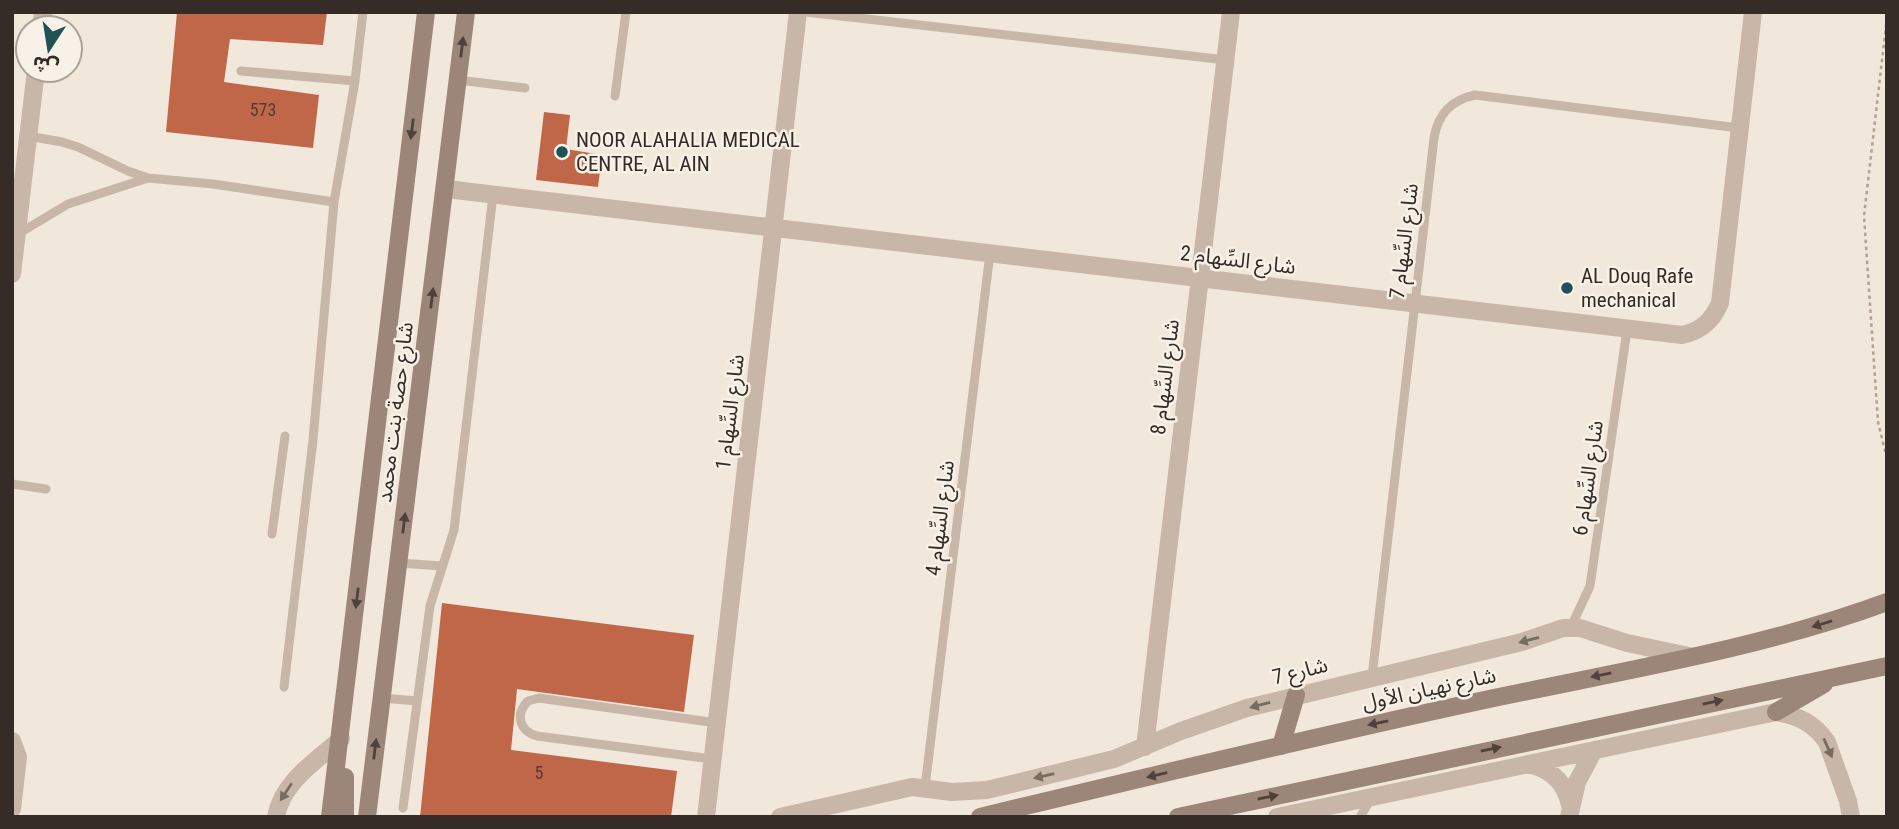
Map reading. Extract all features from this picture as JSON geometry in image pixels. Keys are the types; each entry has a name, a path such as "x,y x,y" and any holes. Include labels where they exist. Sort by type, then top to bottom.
{"main road":[{"name":"شارع حصة بنت محمد","path":"330,817 426,12"},
{"name":"شارع حصة بنت محمد","path":"369,811 466,12"},
{"name":"شارع نهيان الأول","path":"980,817 1281,746 1809,628 1887,602"},
{"path":"1178,817 1887,666"},
{"path":"1776,712 1838,676"},
{"path":"1281,746 1296,695"},
{"path":"341,739 345,817"}],"street":[{"name":"شارع السِّهام 1","path":"706,817 798,12"},
{"name":"شارع السِّهام 8","path":"1145,747 1231,12"},
{"name":"شارع السِّهام 2","path":"446,189 1682,335 1702,328 1716,313 1722,293 1753,12"},
{"path":"12,274 35,84"},
{"path":"1571,627 1627,643 1689,656"},
{"name":"شارع 7","path":"780,817 902,789 925,787 952,792 987,790 1114,760 1216,718 1296,695 1536,639 1571,627"},
{"path":"1277,817 1776,712 1797,716 1821,733 1840,777 1852,817"},
{"path":"276,817 279,804 289,786 341,739"},
{"path":"12,809 15,749"},
{"path":"1570,811 1581,771 1594,750"},
{"path":"1528,764 1545,769 1559,781 1568,796 1570,811"}],"lane":[{"path":"284,687 313,440 334,202 355,81 363,12"},
{"path":"615,96 626,12"},
{"path":"806,12 1226,60"},
{"path":"242,71 355,81"},
{"path":"458,80 525,88"},
{"name":"شارع السِّهام 7","path":"1372,677 1436,126 1447,108 1465,97 1486,96 1739,128"},
{"path":"29,136 78,147 148,178 214,184 334,202"},
{"path":"17,235 68,204 148,178"},
{"path":"402,808 430,606 454,530 493,195"},
{"name":"شارع السِّهام 4","path":"925,787 990,253"},
{"name":"شارع السِّهام 6","path":"1571,627 1590,586 1627,330"},
{"path":"272,534 285,436"},
{"path":"12,484 46,489"},
{"path":"399,563 442,566"},
{"path":"382,698 417,701"},
{"path":"712,759 531,735 523,727 520,715 528,701 539,698 717,723"},
{"path":"1360,817 1373,796"},
{"path":"1308,810 1327,817"}],"path":[{"path":"1887,17 1864,216 1878,422 1887,458"}],"building":[{"path":"177,12 327,12 323,45 230,39 224,82 319,95 313,148 166,132"},
{"name":"NOOR ALAHALIA MEDICAL CENTRE, AL AIN","path":"544,112 570,115 566,149 602,155 598,187 536,180"},
{"path":"442,603 694,635 684,712 517,689 511,750 677,771 671,817 420,817"}],"place":[{"name":"NOOR ALAHALIA MEDICAL CENTRE, AL AIN","path":"562,152"},
{"name":"AL Douq Rafe mechanical","path":"1567,288"}]}
